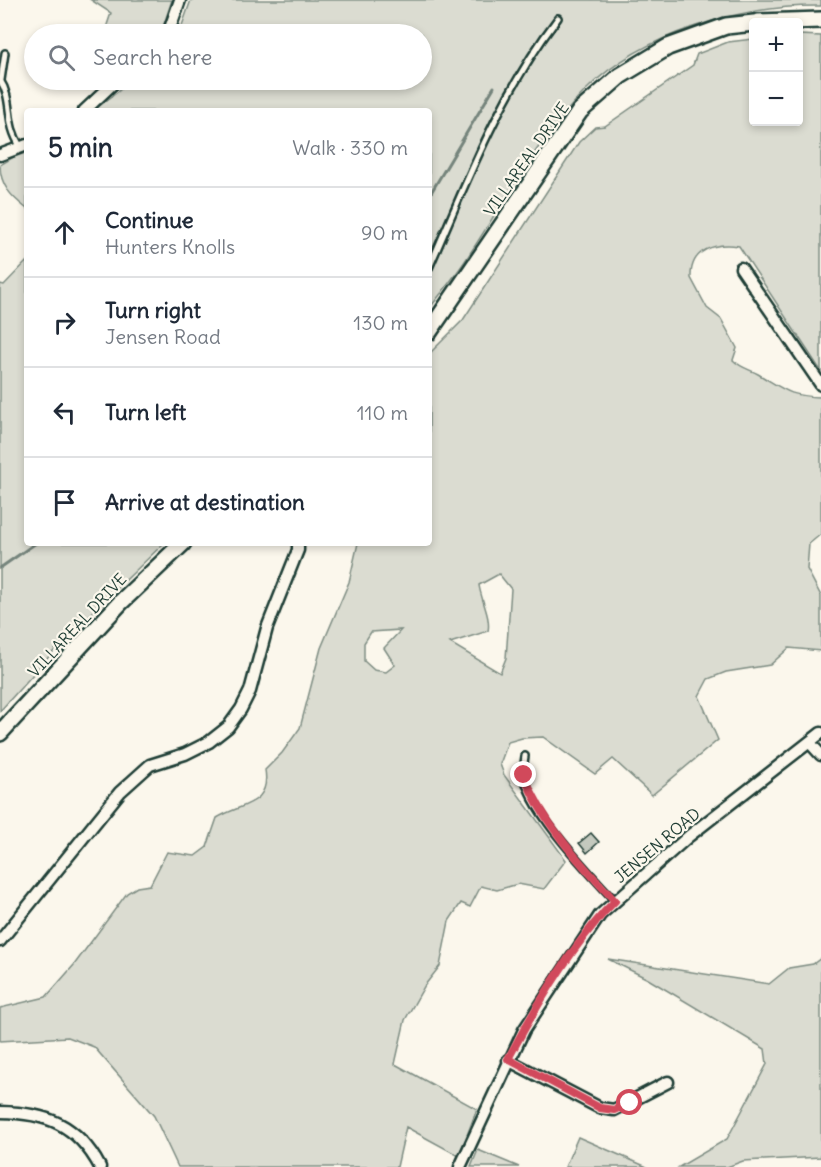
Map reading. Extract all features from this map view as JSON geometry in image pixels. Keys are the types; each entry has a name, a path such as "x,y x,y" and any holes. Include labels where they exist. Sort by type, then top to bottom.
{"street":[{"path":"172,24 180,0"},
{"path":"803,21 821,20"},
{"name":"VILLAREAL DRIVE","path":"432,328 580,111 620,76 668,47 726,26 749,23"},
{"path":"87,108 106,90"},
{"path":"0,155 24,146"},
{"path":"741,268 821,385"},
{"name":"VILLAREAL DRIVE","path":"0,733 121,602 180,546"},
{"path":"0,941 120,792 150,765 185,754 209,742 228,728 250,691 267,628 298,546"},
{"name":"JENSEN ROAD","path":"460,1167 508,1059 583,938 615,901 689,836 821,733"},
{"path":"810,743 821,755"},
{"path":"508,1059 600,1108 614,1110 668,1082"},
{"path":"0,1112 34,1114 55,1121 76,1133 100,1167"}],"lane":[{"path":"432,261 466,179 511,88 558,18"},
{"path":"5,53 0,80 9,100 9,123 24,146"},
{"path":"525,756 524,775 534,801 578,861 615,901"}],"shaded area":[{"path":"91,0 172,0 164,24 107,24 111,13"},
{"path":"191,0 821,0 821,6 759,11 695,26 664,38 609,70 586,90 552,129 522,171 463,264 432,305 432,108 97,108 120,90 432,90 432,24 183,24"},
{"path":"803,35 821,36 821,371 739,246 722,245 700,254 692,268 691,278 707,308 721,319 737,348 733,360 787,391 821,397 821,534 809,544 807,569 821,596 821,651 789,648 770,665 726,672 708,679 699,696 718,740 652,795 613,759 595,774 543,737 522,738 508,742 500,764 504,775 566,860 544,889 518,884 497,890 481,886 470,907 461,903 449,921 440,966 425,985 405,1020 395,1064 477,1109 459,1156 406,1127 397,1167 178,1167 154,1116 94,1047 68,1037 0,1041 0,1008 46,997 74,965 127,893 137,887 150,885 167,852 195,856 207,847 217,818 259,797 266,782 265,770 282,753 300,728 321,648 349,582 357,546 432,546 432,351 463,320 579,142 595,127 605,126 693,65 697,54 728,42 749,39 749,126 803,126","holes":["499,574 511,589 506,658 500,673 450,643 488,631 488,620 479,585","401,630 384,648 395,665 386,672 374,670 364,661 364,643 371,632"]},
{"path":"24,151 24,207 5,185 0,165"},
{"path":"24,264 24,546 161,546 62,642 0,711 0,284 4,285"},
{"path":"821,958 821,1157 743,1161 727,1167 679,1167 727,1139 767,1064 765,1049 648,979 608,959 769,984 789,968 813,964"},
{"path":"578,1137 647,1167 565,1167"},
{"path":"478,1150 519,1167 471,1167"}],"building":[{"path":"591,833 599,842 587,853 579,843"}],"waterway":[{"path":"432,191 494,87"},
{"path":"0,568 32,546"}],"route":[{"path":"524,775 534,801 578,861 615,901 600,915 583,938 508,1059 600,1108 614,1110 630,1103"}]}
